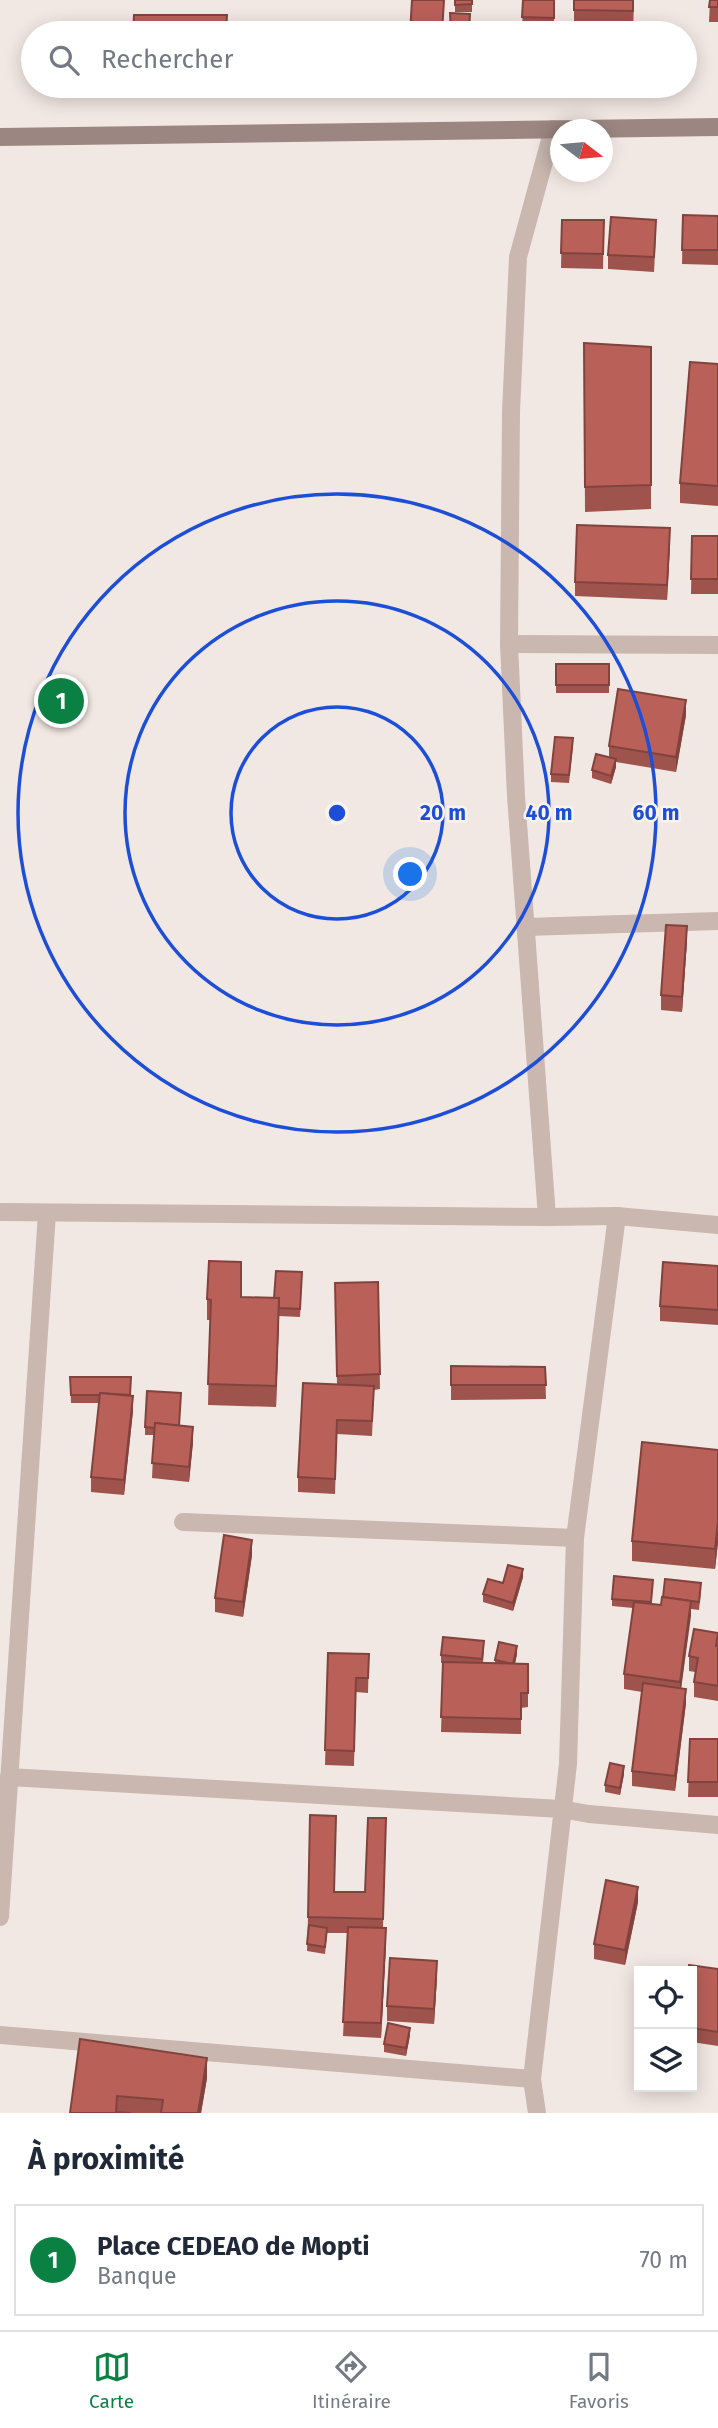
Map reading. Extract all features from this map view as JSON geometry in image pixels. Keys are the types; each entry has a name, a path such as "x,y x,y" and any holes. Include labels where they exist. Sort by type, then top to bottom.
{"street":[{"path":"613,128 718,127"},
{"path":"0,137 550,129"},
{"path":"547,1217 516,796 509,644 511,412 518,257 550,140"},
{"path":"509,644 718,645"},
{"path":"526,927 718,921"},
{"path":"0,1212 617,1216 718,1225"},
{"path":"0,1917 47,1213"},
{"path":"537,2113 532,2079 568,1764 575,1538 617,1216"},
{"path":"183,1522 575,1538"},
{"path":"9,1777 561,1809 589,1814 718,1825"},
{"path":"0,2035 532,2079"}],"building":[{"path":"412,0 444,0 443,21 411,21"},
{"path":"455,0 472,0 472,4 455,5"},
{"path":"523,0 554,0 554,18 522,17"},
{"path":"574,0 633,0 633,11 574,10"},
{"path":"710,0 718,0 718,7 709,7"},
{"path":"450,13 470,14 470,21 450,21"},
{"path":"134,15 227,15 227,21 134,21"},
{"path":"683,215 718,216 718,250 682,250"},
{"path":"611,217 656,220 654,257 608,255"},
{"path":"562,220 604,220 603,254 561,253"},
{"path":"584,343 651,347 651,485 585,487"},
{"path":"690,362 718,364 718,486 680,483"},
{"path":"577,525 670,528 667,585 575,582"},
{"path":"692,536 718,536 718,579 691,579"},
{"path":"556,664 609,664 609,685 556,685"},
{"path":"618,689 686,700 676,757 609,746"},
{"path":"555,737 573,738 569,775 551,774"},
{"path":"596,754 616,759 611,776 592,770"},
{"path":"666,925 687,926 682,997 661,995"},
{"path":"209,1261 241,1262 241,1297 279,1298 276,1386 208,1384 211,1300 207,1299"},
{"path":"663,1262 718,1266 718,1310 660,1306"},
{"path":"276,1271 302,1272 300,1309 279,1308 279,1298 274,1298"},
{"path":"378,1282 380,1374 337,1376 335,1283"},
{"path":"451,1366 545,1367 546,1385 451,1385"},
{"path":"70,1377 131,1377 130,1395 71,1395"},
{"path":"303,1383 374,1386 372,1421 337,1420 335,1479 298,1477"},
{"path":"147,1391 181,1393 179,1426 155,1423 155,1428 145,1427"},
{"path":"100,1393 133,1396 124,1480 91,1477"},
{"path":"155,1423 193,1427 189,1467 152,1463"},
{"path":"642,1442 718,1450 718,1521 715,1549 632,1541"},
{"path":"224,1535 252,1540 243,1602 215,1598"},
{"path":"508,1565 523,1569 513,1603 483,1594 488,1579 503,1583"},
{"path":"614,1576 653,1580 651,1602 612,1599"},
{"path":"665,1579 701,1583 699,1602 663,1597"},
{"path":"662,1597 691,1601 680,1682 624,1674 634,1602 661,1605"},
{"path":"694,1629 718,1633 718,1686 694,1682 698,1658 689,1656"},
{"path":"443,1637 484,1641 482,1659 441,1655"},
{"path":"499,1642 517,1646 513,1664 495,1660"},
{"path":"328,1653 369,1654 368,1678 356,1678 354,1751 325,1750"},
{"path":"443,1662 528,1664 528,1693 521,1693 521,1719 441,1717"},
{"path":"643,1683 686,1689 675,1776 632,1771"},
{"path":"690,1739 718,1739 718,1782 688,1782"},
{"path":"610,1763 624,1766 620,1788 605,1785"},
{"path":"310,1815 336,1816 334,1892 365,1892 368,1818 386,1818 383,1919 308,1917"},
{"path":"606,1880 638,1887 625,1950 594,1944"},
{"path":"309,1925 327,1928 325,1947 307,1944"},
{"path":"348,1927 386,1928 381,2023 343,2022"},
{"path":"390,1958 437,1961 434,2009 387,2006"},
{"path":"697,1966 718,1969 718,2032 697,2029"},
{"path":"388,2023 410,2028 406,2048 384,2044"},
{"path":"80,2039 207,2058 198,2113 161,2113 163,2100 117,2096 116,2112 131,2113 70,2113"}],"place":[{"name":"Place CEDEAO de Mopti","path":"61,701"}]}
